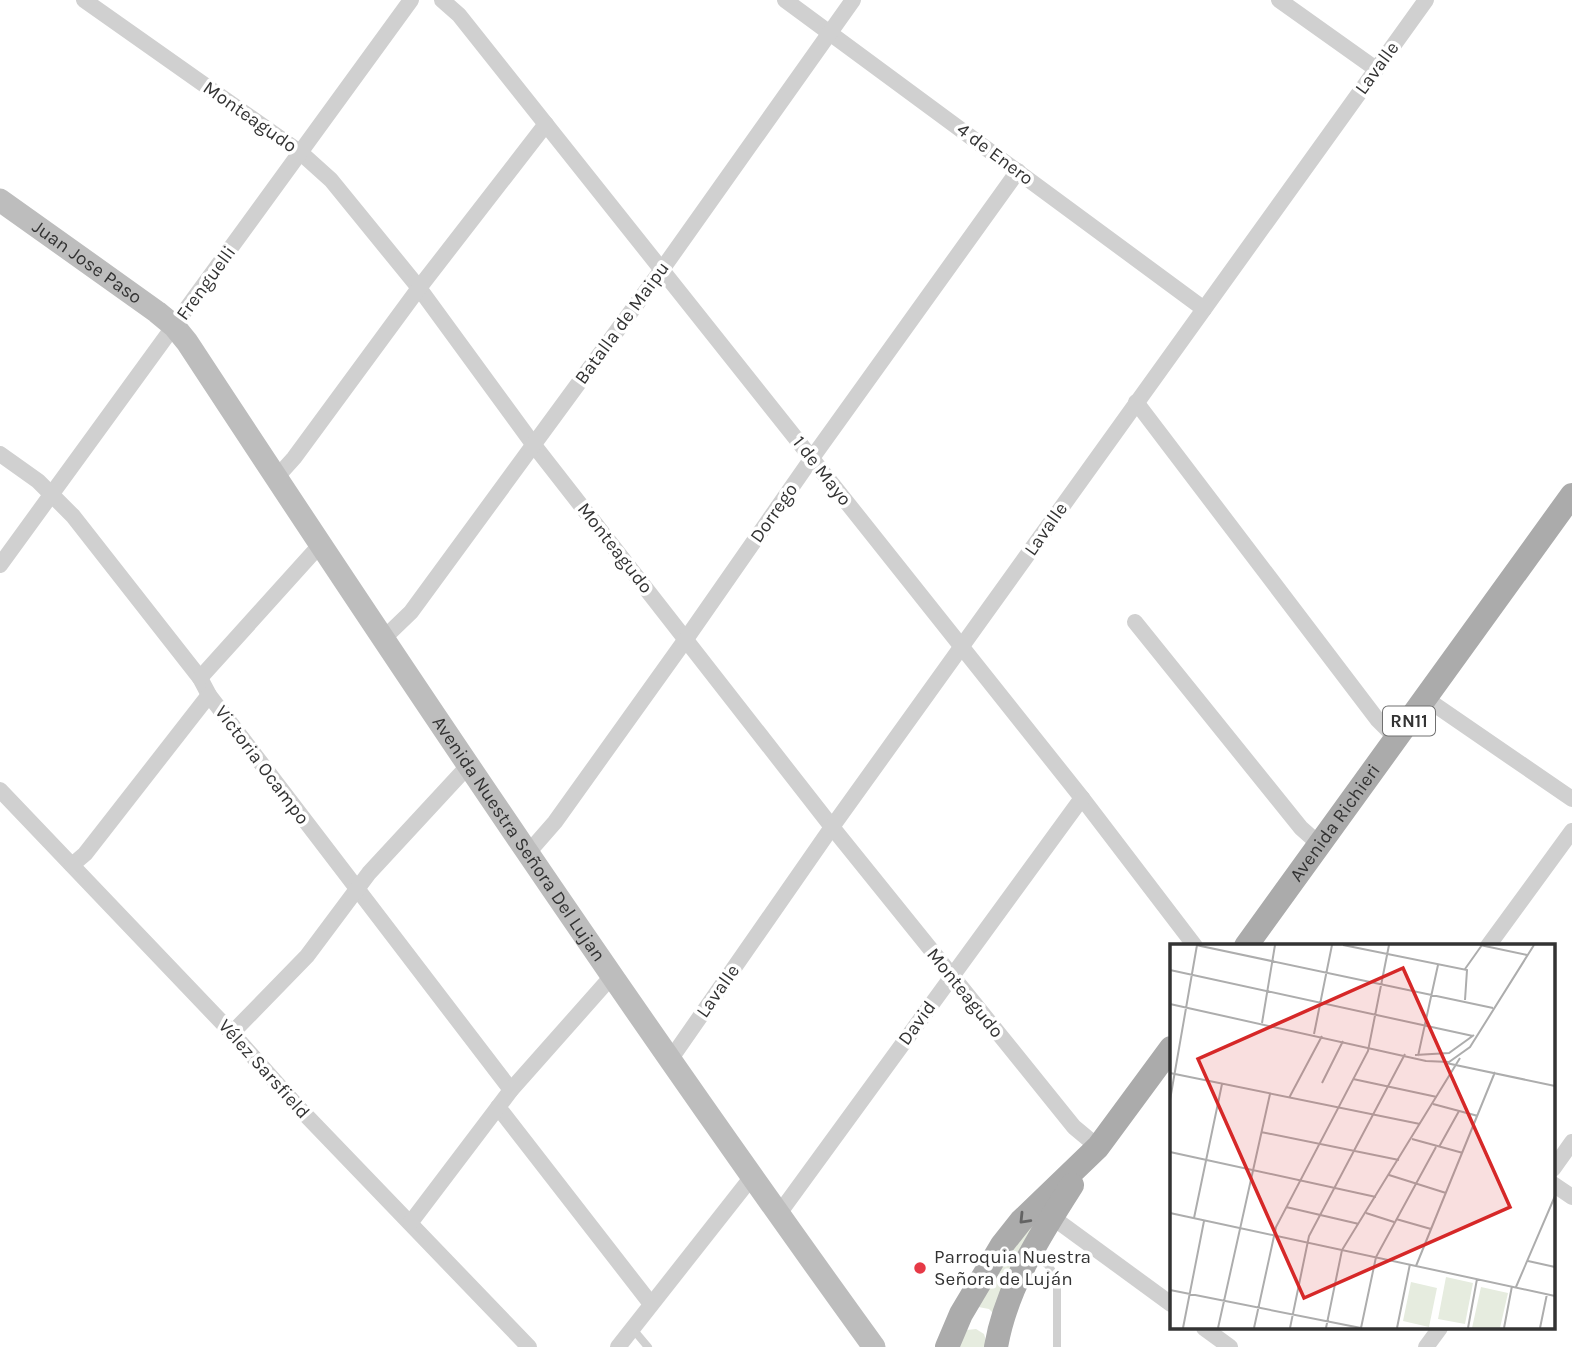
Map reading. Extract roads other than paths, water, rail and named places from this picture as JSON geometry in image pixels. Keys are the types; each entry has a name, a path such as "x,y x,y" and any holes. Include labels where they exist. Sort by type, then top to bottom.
{"main road":[{"name":"Avenida Richieri","path":"1247,944 1572,495"},
{"path":"997,1339 1016,1283 1052,1217 1094,1150 1170,1049"},
{"path":"946,1346 961,1314 1002,1245 1021,1221 1094,1150"},
{"path":"961,1314 973,1312 988,1317 997,1339"}],"street":[{"name":"Monteagudo","path":"84,0 301,153 331,180 419,288 534,444 832,827 1094,1150"},
{"name":"Frenguelli","path":"0,565 411,0"},
{"name":"1 de Mayo","path":"442,0 459,15 663,268 1082,798 1193,944"},
{"name":"4 de Enero","path":"785,0 1204,309"},
{"name":"Batalla de Maipu","path":"383,639 411,612 663,268 853,0"},
{"path":"1279,0 1376,69"},
{"name":"Lavalle","path":"670,1060 832,827 1426,0"},
{"path":"276,478 294,458 419,288 546,124"},
{"name":"Dorrego","path":"527,854 555,822 1018,171"},
{"name":"Juan Jose Paso","path":"0,200 174,326"},
{"name":"Avenida Nuestra Señora Del Lujan","path":"174,326 527,854 751,1178 874,1347"},
{"path":"1136,402 1377,719 1396,738"},
{"name":"Victoria Ocampo","path":"0,454 53,494 74,516 200,678 209,695 511,1090"},
{"path":"200,678 320,545"},
{"path":"1135,622 1301,828 1319,844"},
{"path":"72,865 85,854 209,695"},
{"path":"1425,698 1572,799"},
{"path":"232,1033 307,956 369,873 468,766"},
{"name":"Vélez Sarsfield","path":"0,790 232,1033 298,1107 529,1347"},
{"name":"David","path":"778,1214 1082,798"},
{"path":"1489,944 1572,831"},
{"path":"411,1222 511,1090 612,976"},
{"path":"498,1107 651,1304"},
{"path":"1554,1168 1572,1142"},
{"path":"618,1347 751,1178"},
{"path":"1554,1185 1572,1197"},
{"path":"1052,1217 1170,1303"},
{"path":"1426,1347 1439,1330"},
{"path":"1209,1334 1230,1347"}],"lane":[{"path":"1032,1253 1048,1265 1057,1279 1057,1347"},
{"path":"632,1328 648,1347"}],"place":[{"name":"Parroquia Nuestra Señora de Luján","path":"920,1268"}]}
